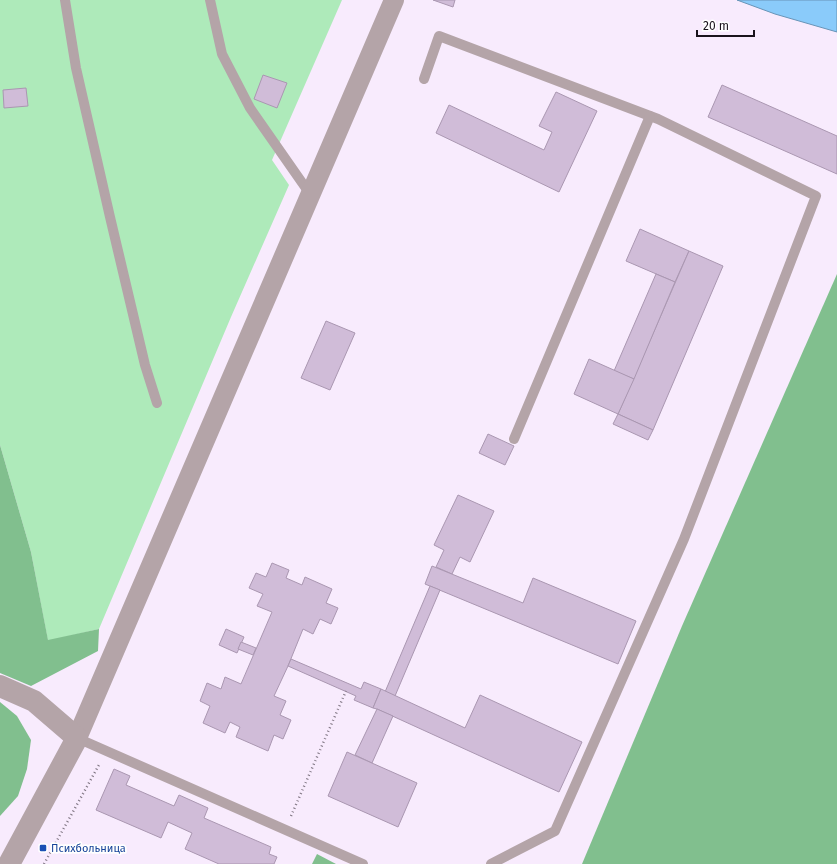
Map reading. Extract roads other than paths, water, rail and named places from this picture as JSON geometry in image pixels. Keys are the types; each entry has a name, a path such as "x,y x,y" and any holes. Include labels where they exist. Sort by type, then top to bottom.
{"street":[{"path":"9,864 77,738 394,0"},
{"path":"0,686 34,701 77,738"}],"lane":[{"path":"65,0 76,68 106,202 145,365 157,403"},
{"path":"210,0 222,54 246,101 310,194"},
{"path":"424,79 439,36 650,116 816,196 684,539 555,831 491,864"},
{"path":"514,439 650,116"},
{"path":"77,738 363,864"}],"water":[{"path":"737,0 837,0 837,32 775,14"}],"place":[{"name":"Психбольница","path":"43,848"}]}
